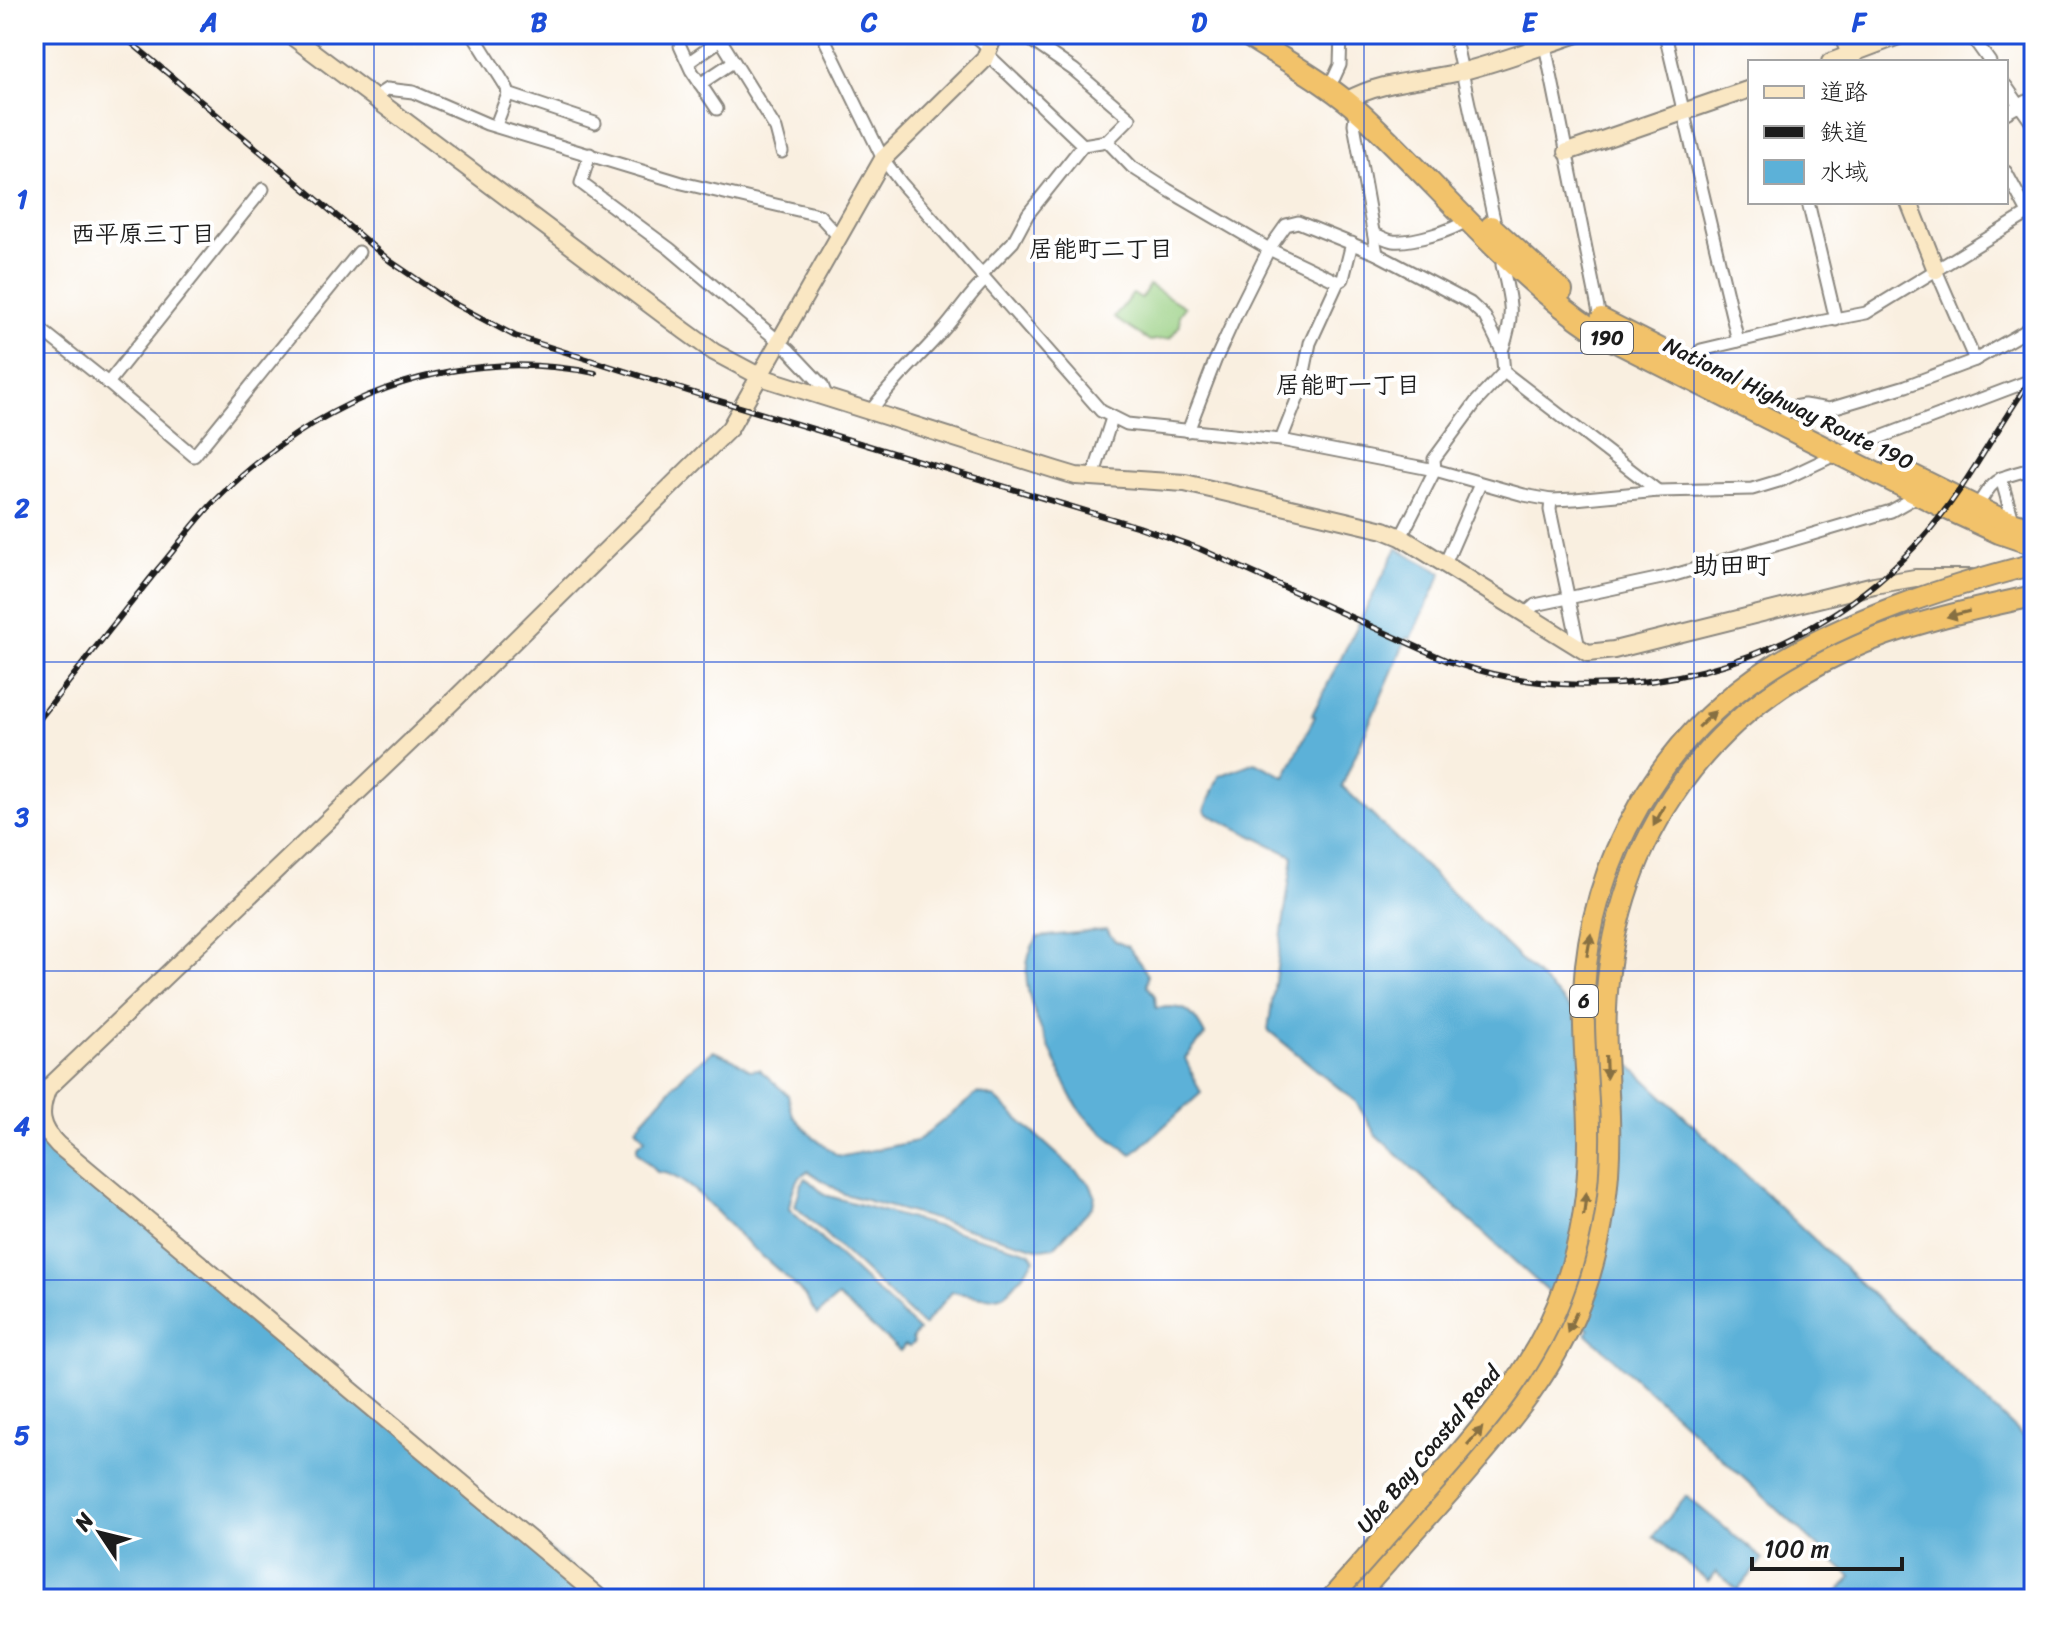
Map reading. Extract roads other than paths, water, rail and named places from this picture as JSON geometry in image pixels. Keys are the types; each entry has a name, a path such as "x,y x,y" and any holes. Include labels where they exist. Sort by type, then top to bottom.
{"highway":[{"name":"National Highway Route 190","path":"1244,34 1387,119 1531,284 1598,333 1786,413 1847,450"},
{"name":"National Highway Route 190","path":"1268,34 1334,78 1467,220 1600,318 1686,371 1923,489 1989,529 2027,534"},
{"name":"National Highway Route 190","path":"1923,489 1977,508 2027,534"},
{"name":"Ube Bay Coastal Road","path":"1354,1599 1450,1478 1530,1363 1551,1323 1574,1259 1584,1213 1589,1126 1583,1014 1588,948 1598,903 1613,859 1630,819 1653,781 1680,746 1711,715 1741,688 1785,659 1836,633 1931,595 2034,564"},
{"name":"Ube Bay Coastal Road","path":"1331,1599 1541,1380 1569,1329 1602,1229 1608,1188 1609,1115 1605,1034 1612,947 1636,864 1666,804 1698,760 1738,720 1813,667 1863,643 1915,625 2034,596"},
{"path":"1320,1599 1450,1478"},
{"path":"1362,1599 1450,1478"}],"street":[{"path":"289,34 714,352 761,377 1056,470 1093,477 1185,483 1384,530 1401,537 1588,653 1874,585 1915,578 1995,575 2011,561 2027,534 2001,478"},
{"path":"473,34 507,88 508,94 496,125"},
{"path":"822,34 883,159 1101,411 1127,424 1281,440 1435,470 1551,500 1658,491 1752,489 1782,480 1847,450 2034,379"},
{"path":"973,34 991,46 1083,145"},
{"path":"870,412 882,395 949,324 1013,242 1028,214 1083,145 1107,141 1130,118 1074,70 1022,34"},
{"path":"1334,78 1340,65 1341,34"},
{"path":"1450,34 1456,44 1510,302 1511,326 1502,351"},
{"path":"1377,254 1354,124 1353,101 1461,72 1578,34"},
{"path":"1665,34 1738,341"},
{"path":"1842,34 1852,58 1904,34"},
{"path":"1970,34 1989,60"},
{"path":"689,62 722,36 733,62 776,129 782,152"},
{"path":"1545,45 1600,318"},
{"path":"680,46 717,109"},
{"path":"601,1599 58,1145 45,1129 41,1110 48,1088 451,703 730,428 883,159 965,80 991,46"},
{"path":"700,84 733,62"},
{"path":"375,97 387,89 401,89 496,125 682,183 819,215 838,236"},
{"path":"2008,89 2034,126"},
{"path":"1567,152 1748,90"},
{"path":"508,94 595,123"},
{"path":"2008,112 2034,97"},
{"path":"1107,141 1132,167 1147,177 1269,249 1338,282"},
{"path":"590,154 581,183 670,249 780,343 815,377 827,398"},
{"path":"1686,371 1701,350 1866,313 2031,211 2008,175"},
{"path":"108,383 263,189"},
{"path":"1808,204 1836,320"},
{"path":"1910,204 1975,360"},
{"path":"1375,234 1391,241 1402,240 1456,229 1467,220"},
{"path":"1188,431 1215,361 1269,249 1286,225 1298,222 1377,254 1470,303 1485,317 1502,351 1504,372 1658,491"},
{"path":"1281,440 1300,392 1310,343 1338,282 1343,279 1352,243"},
{"path":"34,324 194,456 359,252"},
{"path":"1510,302 1515,285 1531,284"},
{"path":"1786,413 1793,407 1804,405 1829,409 1846,405 1975,360 2034,326"},
{"path":"1401,537 1435,470 1434,459 1476,402 1504,372"},
{"path":"1093,477 1112,418"},
{"path":"1977,508 1995,480 2034,468"},
{"path":"1445,564 1480,484"},
{"path":"1525,614 1535,605 1671,576 1891,511 1923,489"},
{"path":"1551,500 1550,510 1579,648"}],"water":[{"path":"1397,548 1442,573 1411,639 1407,637 1342,786 1616,1052 2034,1447 2034,1599 1832,1599 1851,1577 1586,1333 1589,1329 1376,1135 1356,1102 1268,1030 1293,856 1205,810 1219,776 1255,762 1285,777 1315,716 1312,715"},
{"path":"1106,930 1115,941 1129,947 1148,975 1147,986 1155,996 1156,1008 1186,1010 1196,1019 1205,1035 1185,1058 1201,1093 1132,1155 1095,1126 1075,1102 1035,1015 1027,983 1030,951 1038,937"},
{"path":"713,1051 750,1070 759,1069 788,1095 793,1116 813,1137 837,1155 917,1141 978,1093 995,1098 1090,1184 1095,1195 1093,1206 1054,1247 1041,1249 844,1194 808,1171 803,1174 794,1187 789,1209 919,1331 912,1338 914,1342 900,1351 838,1297 817,1315 796,1287 704,1199 680,1180 657,1172 637,1152 637,1146 645,1139 636,1128 685,1073"},
{"path":"34,1133 610,1599 34,1599"},
{"path":"806,1178 825,1195 1030,1252 1035,1259 1001,1296 983,1297 952,1292 923,1326 795,1206"},
{"path":"1686,1496 1763,1559 1738,1590 1716,1572 1708,1581 1653,1536"}],"railway":[{"path":"121,34 390,261 449,301 515,336 1139,527 1198,548 1448,661 1512,678 1577,685 1641,682 1705,670 1767,649 1825,619 1878,581 1925,535 1955,497 2034,375"},
{"path":"34,726 212,504 252,467 295,435 340,409 387,388 436,374 487,366 540,366 595,373"}],"district":[{"name":"西平原三丁目","path":"143,234"},
{"name":"居能町二丁目","path":"1101,249"},
{"name":"居能町一丁目","path":"1348,385"},
{"name":"助田町","path":"1732,565"}]}
